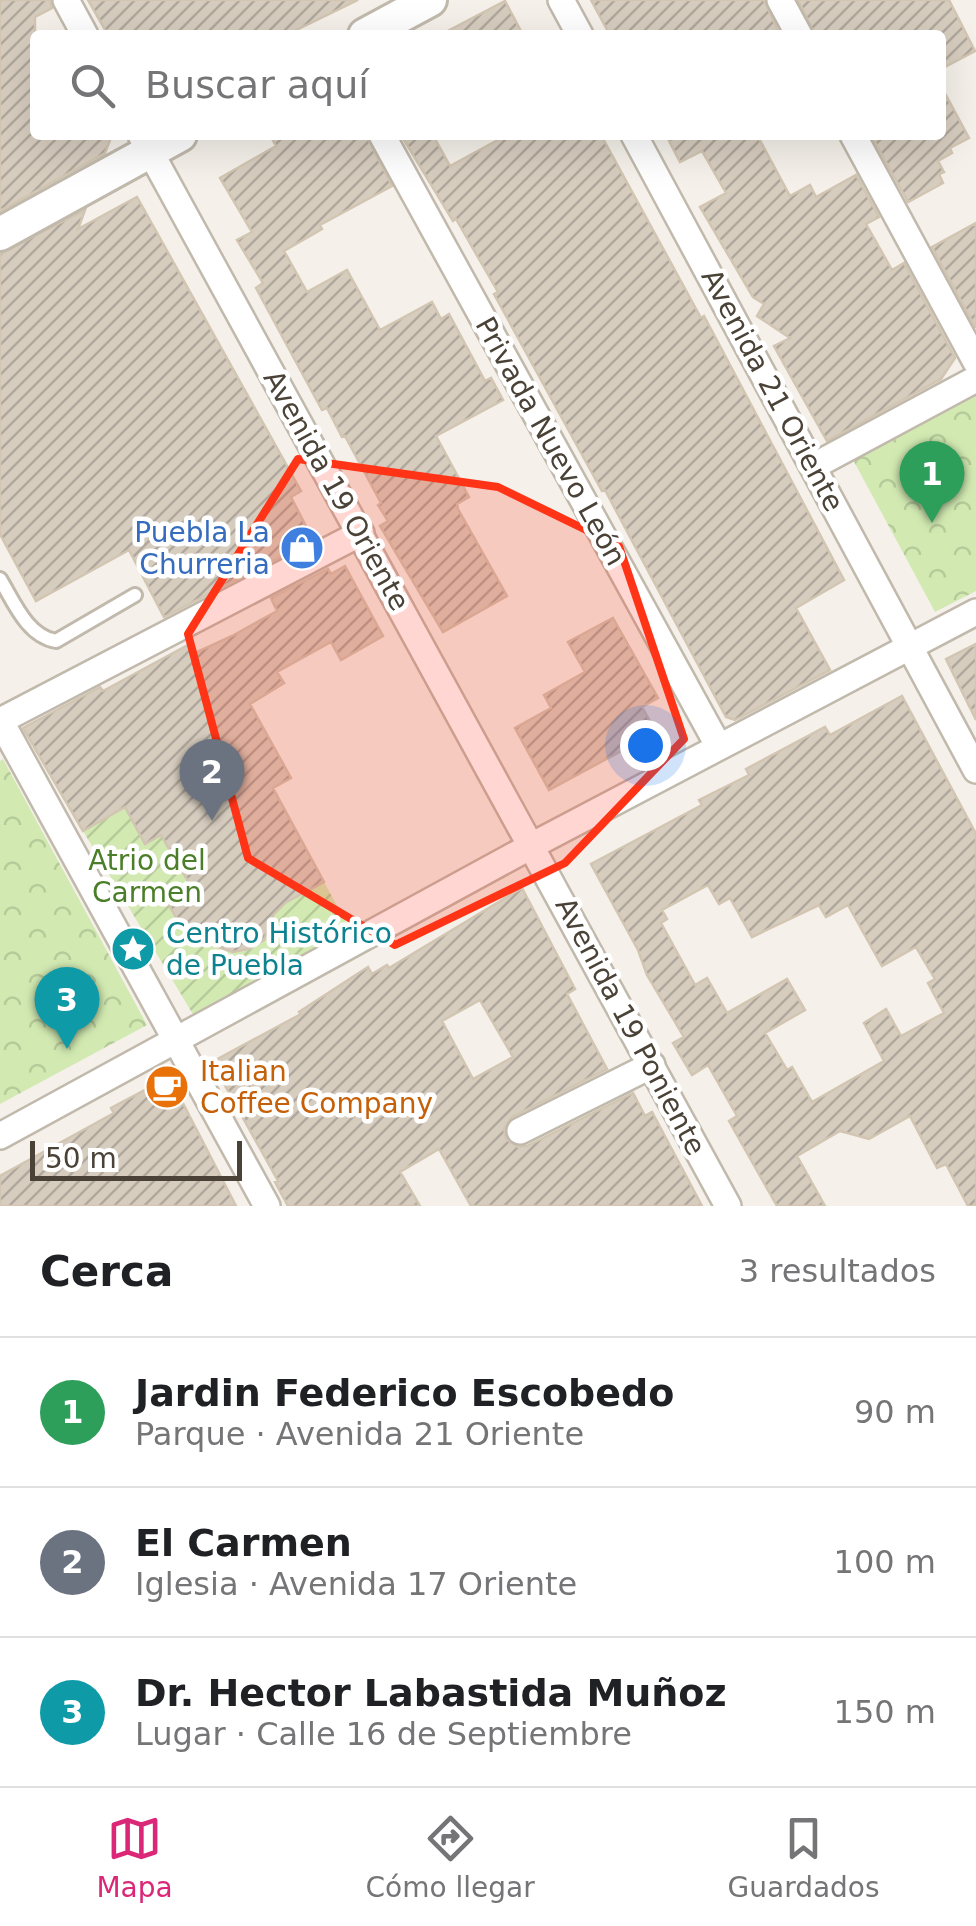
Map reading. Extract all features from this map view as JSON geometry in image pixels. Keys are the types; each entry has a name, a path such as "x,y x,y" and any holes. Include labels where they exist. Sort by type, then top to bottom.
{"street":[{"path":"66,0 83,30"},
{"path":"374,30 430,0"},
{"path":"561,0 577,30"},
{"path":"780,0 796,30"},
{"name":"Privada Nuevo León","path":"385,140 719,747"},
{"name":"Avenida 21 Oriente","path":"637,140 976,770"},
{"path":"856,140 976,362"},
{"path":"0,234 145,143"},
{"name":"Avenida 19 Oriente","path":"145,143 533,846"},
{"path":"814,466 976,379"},
{"path":"267,1206 0,721 361,533"},
{"path":"0,1136 533,846 976,612"},
{"name":"Avenida 19 Poniente","path":"533,846 728,1206"},
{"path":"520,1131 652,1065"}],"lane":[{"path":"0,579 28,624 42,638 56,641 134,595"}],"highlighted area":[{"path":"298,459 498,487 619,546 684,739 565,863 395,945 248,858 188,634"}],"green space":[{"path":"976,389 976,591 935,612 851,456"},
{"path":"3,759 147,1025 0,1104 0,761"},
{"name":"Atrio del Carmen","path":"125,807 145,844 162,835 192,888 168,902 193,945 209,936 227,950 251,950 264,940 283,905 324,882 352,933 194,1016 83,831"}],"building":[{"path":"0,0 50,0 52,8 35,17 35,30 30,30 30,140 110,140 105,153 0,211"},
{"path":"88,0 358,0 296,30 105,30"},
{"path":"591,0 764,0 778,30 607,30"},
{"path":"798,0 949,0 975,51 946,66 946,30 813,30"},
{"path":"505,1 520,30 450,30"},
{"path":"946,95 969,138 950,148 952,153 938,161 944,172 939,174 943,183 908,202 874,140 946,140"},
{"path":"273,140 369,140 392,186 320,225 322,229 284,251 307,292 347,270 380,330 432,302 441,319 449,314 485,381 491,378 503,400 436,436 469,497 457,504 458,509 507,596 443,632 380,526 388,521 378,505 381,503 345,436 342,437 327,408 322,410 256,288 263,283 237,240 252,232 220,178 276,146"},
{"path":"404,140 436,140 450,166 498,140 604,140 701,318 704,316 844,580 796,608 830,670 735,720 726,717 605,490 602,491 494,294 498,292 456,219 453,221"},
{"path":"669,140 760,140 790,196 810,185 816,197 856,175 879,217 866,224 892,270 904,263 955,358 941,379 827,441 774,346 790,338 757,316 764,304 753,297 700,207 726,193 702,151 680,162"},
{"path":"137,197 301,491 291,497 313,540 164,617 129,550 36,601 0,534 0,254 85,210 78,229"},
{"path":"976,223 976,326 975,327 932,247"},
{"path":"345,566 383,636 341,660 331,642 277,672 284,683 250,704 291,778 273,788 324,882 285,903 274,914 264,940 249,949 233,952 200,941 193,946 167,902 192,888 161,835 145,844 125,807 83,831 23,728 188,645 193,654 232,636 277,611 271,598 328,569 331,574"},
{"path":"613,618 658,698 642,707 651,723 620,740 625,749 549,790 515,728 551,708 544,695 585,672 568,642"},
{"path":"976,644 976,720 946,659"},
{"path":"902,696 976,834 976,1206 968,1206 946,1164 937,1168 910,1116 869,1139 840,1131 797,1156 825,1206 777,1206 729,1121 737,1116 708,1065 692,1075 673,1043 684,1037 647,975 638,950 591,864 702,805 699,800 749,775 746,769 825,727 830,735","holes":["708,885 719,904 730,898 752,937 819,905 826,917 848,905 882,966 916,947 935,979 928,983 944,1013 901,1036 886,1009 864,1023 884,1061 812,1102 792,1067 787,1070 765,1033 805,1010 787,979 727,1013 707,978 695,985 661,923 667,919 662,910"]},
{"path":"522,888 575,989 567,994 607,1069 512,1117 504,1129 506,1139 518,1147 527,1146 633,1093 645,1116 652,1112 702,1206 471,1206 439,1149 400,1172 420,1206 288,1206 212,1062 301,1014 368,967 372,974 387,965 389,968","holes":["480,1000 513,1057 473,1079 442,1021"]},
{"path":"162,1081 174,1086 236,1206 0,1206 0,1176 114,1113 111,1108"}],"place":[{"name":"Jardin Federico Escobedo","path":"932,523"},
{"name":"Puebla La Churreria","path":"302,548"},
{"name":"El Carmen","path":"212,821"},
{"name":"Centro Histórico de Puebla","path":"133,949"},
{"name":"Dr. Hector Labastida Muñoz","path":"67,1049"},
{"name":"Italian Coffee Company","path":"167,1087"}]}
